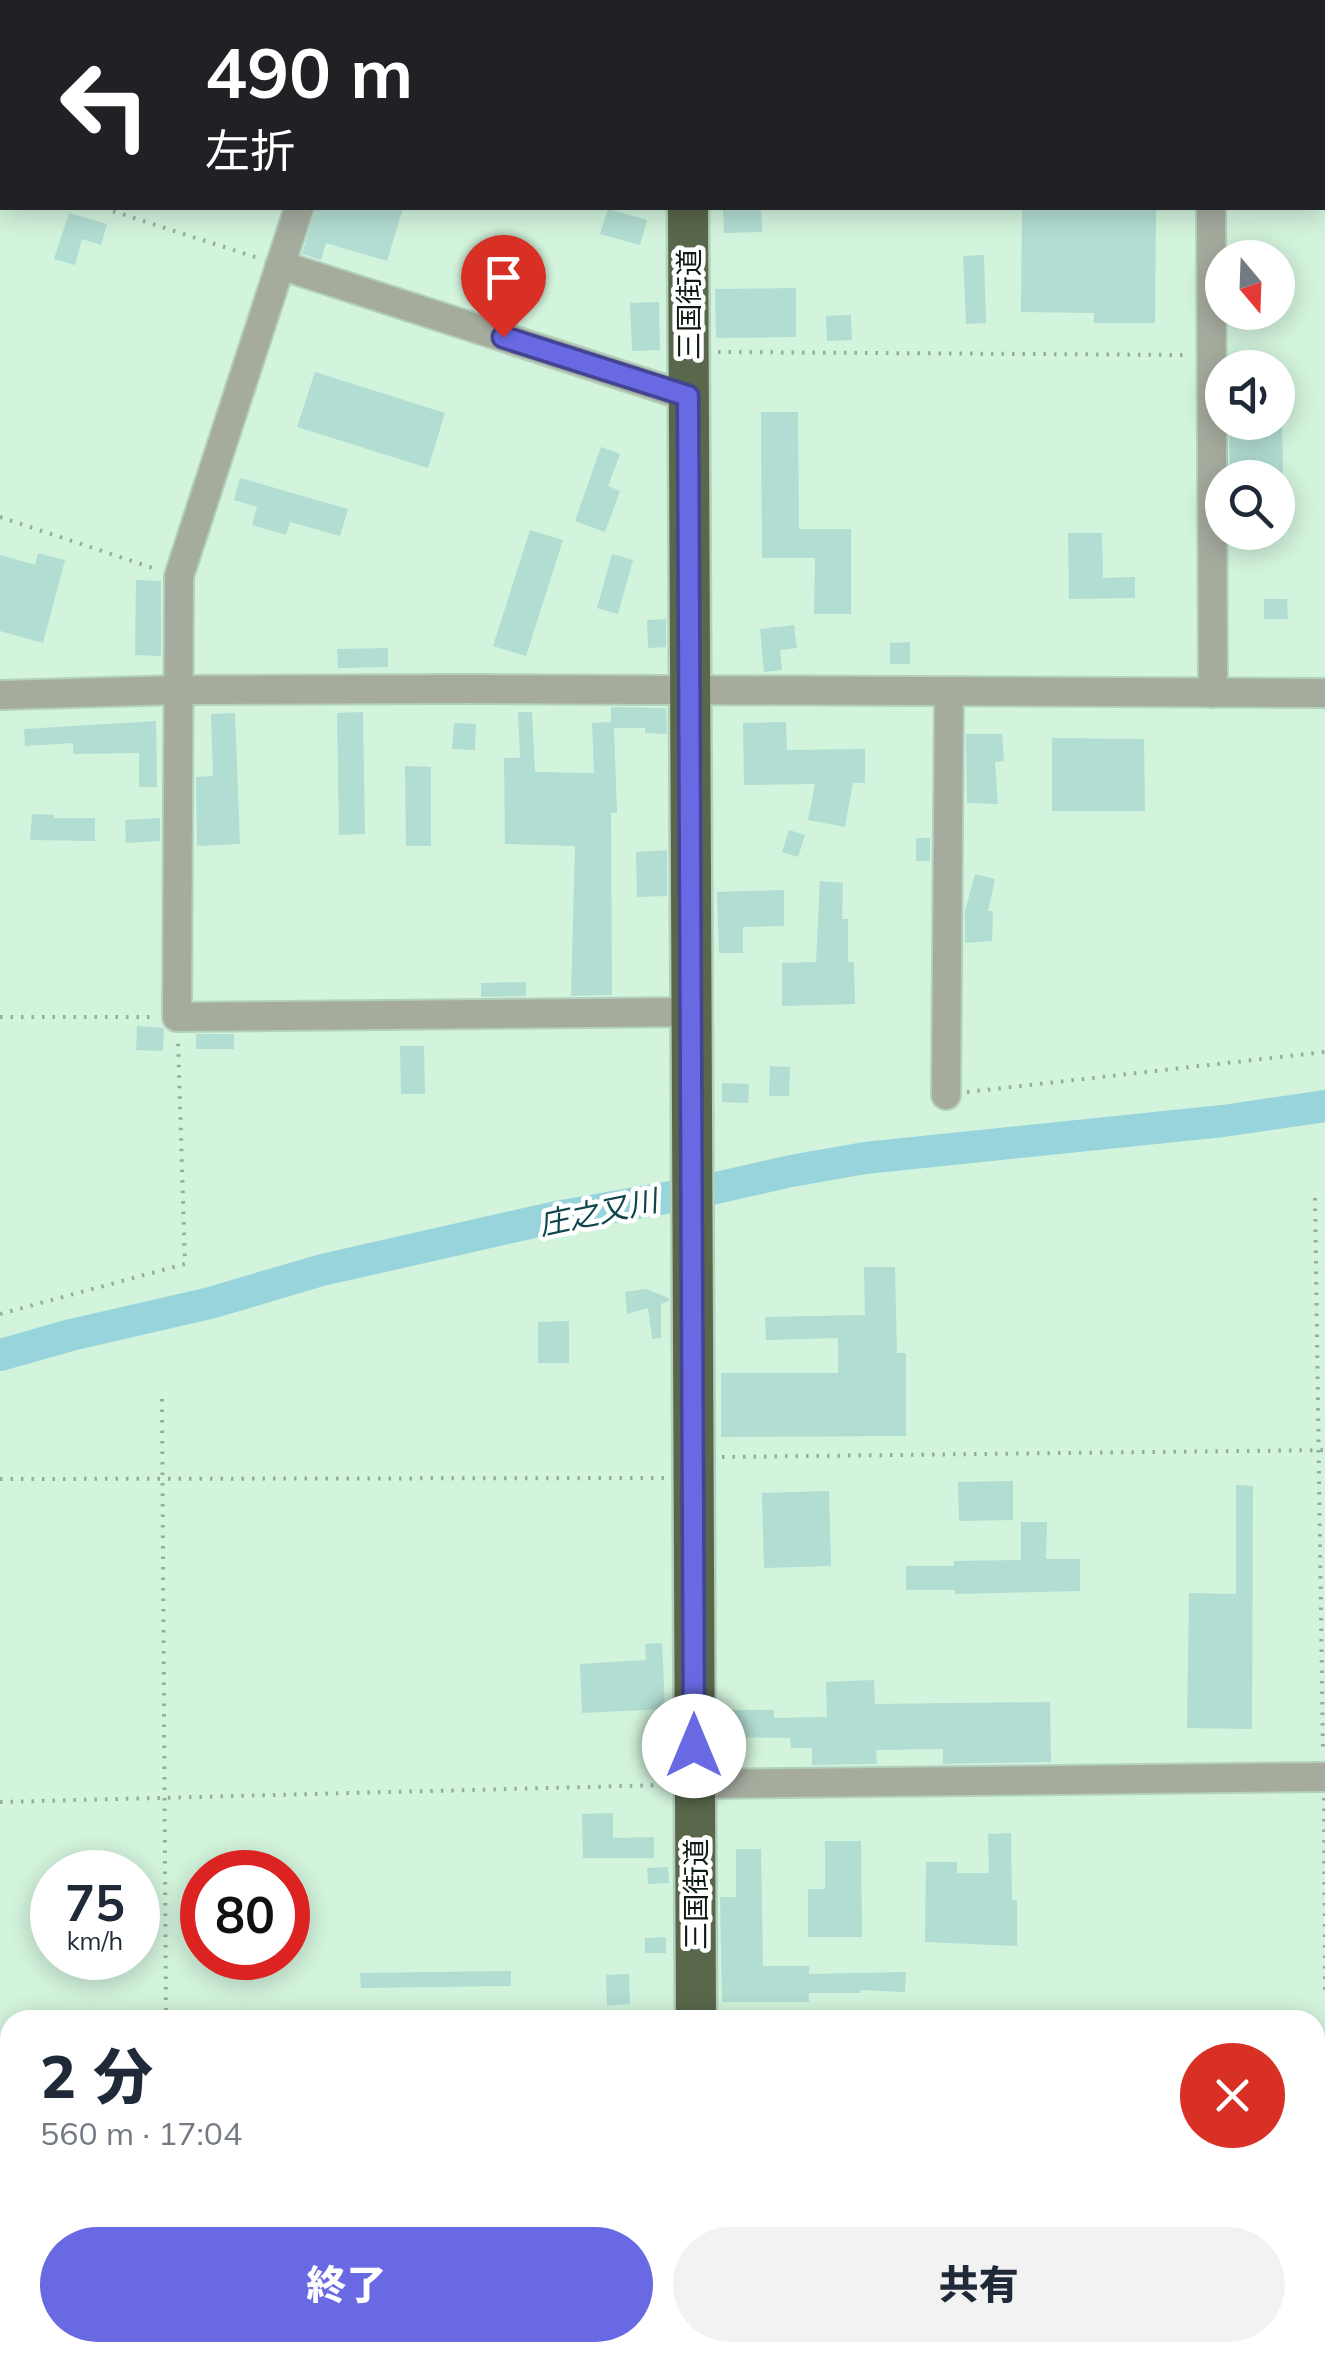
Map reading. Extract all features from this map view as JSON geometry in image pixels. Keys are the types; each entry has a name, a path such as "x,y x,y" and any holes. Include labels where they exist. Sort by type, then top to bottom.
{"highway":[{"name":"三国街道","path":"688,210 696,2010"}],"street":[{"path":"298,210 179,576 177,1017 693,1012"},
{"path":"1211,210 1213,350"},
{"path":"280,265 688,396"},
{"path":"1213,440 1214,693"},
{"path":"0,694 178,690 1325,692"},
{"path":"946,1095 949,692"},
{"path":"694,1784 1324,1777"}],"path":[{"path":"109,210 280,265"},
{"path":"688,352 1205,355"},
{"path":"0,517 179,576"},
{"path":"0,1017 177,1017 184,1264 0,1314"},
{"path":"946,1095 1325,1052"},
{"path":"1315,1198 1323,1450 1325,1993"},
{"path":"162,1399 166,2010"},
{"path":"0,1479 692,1468 1323,1450"},
{"path":"0,1802 694,1784"}],"building":[{"path":"315,210 402,210 387,261 326,243 321,260 302,254"},
{"path":"608,210 647,220 640,245 600,234"},
{"path":"723,210 761,210 762,232 724,233"},
{"path":"1022,210 1156,210 1155,323 1094,323 1094,313 1021,312"},
{"path":"69,213 107,224 101,245 82,239 75,265 54,259"},
{"path":"984,255 986,323 966,324 963,256"},
{"path":"796,288 796,337 716,338 715,289"},
{"path":"659,302 660,350 632,351 630,303"},
{"path":"851,315 852,340 827,341 826,316"},
{"path":"315,372 445,413 428,468 297,427"},
{"path":"761,412 798,412 799,529 851,529 851,614 814,614 815,558 762,558"},
{"path":"1229,440 1282,440 1283,460 1230,460"},
{"path":"601,447 620,454 608,486 620,491 605,532 575,521"},
{"path":"240,478 348,509 340,536 290,522 286,535 252,525 257,507 234,500"},
{"path":"530,530 563,540 526,656 493,646"},
{"path":"1068,533 1102,533 1103,578 1135,577 1135,598 1069,599"},
{"path":"38,553 65,560 43,643 0,631 0,555 35,565"},
{"path":"612,554 633,560 618,614 597,608"},
{"path":"136,580 161,581 161,656 135,655"},
{"path":"1264,599 1287,599 1288,619 1264,619"},
{"path":"666,619 666,647 648,648 647,620"},
{"path":"794,625 797,648 780,650 782,670 764,672 760,629"},
{"path":"910,642 910,664 890,664 890,643"},
{"path":"388,648 388,667 338,668 337,649"},
{"path":"611,707 666,708 667,734 645,733 645,728 614,728 617,813 611,813 612,995 571,996 575,846 505,844 504,758 520,758 518,712 532,712 535,772 594,773 592,723 611,722"},
{"path":"363,712 365,834 339,835 337,713"},
{"path":"235,713 240,844 197,846 196,777 213,776 211,714"},
{"path":"156,721 157,787 139,787 139,753 73,754 73,743 25,746 24,729"},
{"path":"786,722 787,750 865,749 865,783 853,783 845,827 808,820 815,784 744,785 743,723"},
{"path":"454,723 476,724 475,750 452,749"},
{"path":"966,734 1002,734 1004,761 995,762 998,804 967,803"},
{"path":"1052,738 1144,739 1145,811 1052,811"},
{"path":"405,766 431,767 431,846 406,846"},
{"path":"32,814 95,818 95,841 30,840"},
{"path":"160,818 160,841 126,843 125,820"},
{"path":"789,830 805,835 798,857 782,852"},
{"path":"916,838 930,838 930,861 916,861"},
{"path":"667,850 667,896 637,897 636,852"},
{"path":"975,874 995,879 988,911 993,911 992,941 965,943 965,911"},
{"path":"820,881 843,883 842,919 848,919 848,962 854,962 855,1004 782,1006 782,963 816,962"},
{"path":"784,890 784,926 743,927 743,953 719,953 717,892"},
{"path":"526,982 526,996 481,997 481,983"},
{"path":"137,1026 164,1028 163,1051 136,1050"},
{"path":"196,1034 234,1034 234,1049 196,1049"},
{"path":"400,1046 424,1046 425,1094 401,1094"},
{"path":"770,1066 790,1067 789,1096 769,1096"},
{"path":"722,1083 749,1084 748,1103 722,1102"},
{"path":"864,1267 895,1267 897,1353 906,1353 906,1436 721,1437 721,1373 838,1373 838,1338 766,1340 765,1317 865,1315"},
{"path":"646,1289 669,1298 661,1304 661,1338 652,1339 648,1308 627,1314 625,1292"},
{"path":"569,1321 569,1363 538,1363 538,1322"},
{"path":"1013,1481 1013,1520 959,1521 958,1482"},
{"path":"1236,1485 1253,1486 1252,1729 1187,1728 1189,1593 1236,1594"},
{"path":"829,1491 831,1566 764,1568 762,1493"},
{"path":"1021,1522 1047,1522 1046,1559 1080,1559 1080,1591 955,1594 955,1590 906,1590 906,1566 1021,1560"},
{"path":"662,1643 665,1709 582,1713 580,1664 646,1660 645,1644"},
{"path":"874,1680 875,1704 1050,1702 1051,1762 943,1764 943,1749 876,1750 877,1764 812,1765 812,1748 791,1748 790,1738 719,1737 720,1710 774,1710 774,1718 827,1717 826,1682"},
{"path":"613,1813 613,1838 654,1837 654,1858 583,1858 582,1814"},
{"path":"1011,1833 1017,1946 925,1942 926,1862 957,1862 957,1873 989,1873 988,1834"},
{"path":"825,1841 861,1841 862,1937 808,1937 808,1889 825,1889"},
{"path":"736,1849 761,1849 763,1966 809,1966 809,1974 906,1972 905,1992 809,1993 809,2002 722,2002 720,1897 736,1897"},
{"path":"668,1867 669,1883 648,1884 647,1868"},
{"path":"666,1937 666,1953 645,1953 645,1938"},
{"path":"511,1971 511,1986 361,1988 360,1973"},
{"path":"629,1974 630,2004 607,2006 606,1975"}],"waterway":[{"name":"庄之又川","path":"0,1355 210,1303 322,1270 556,1217 791,1171 865,1158 1223,1121 1325,1106"}],"route":[{"path":"503,337 688,396 694,1746"}]}
